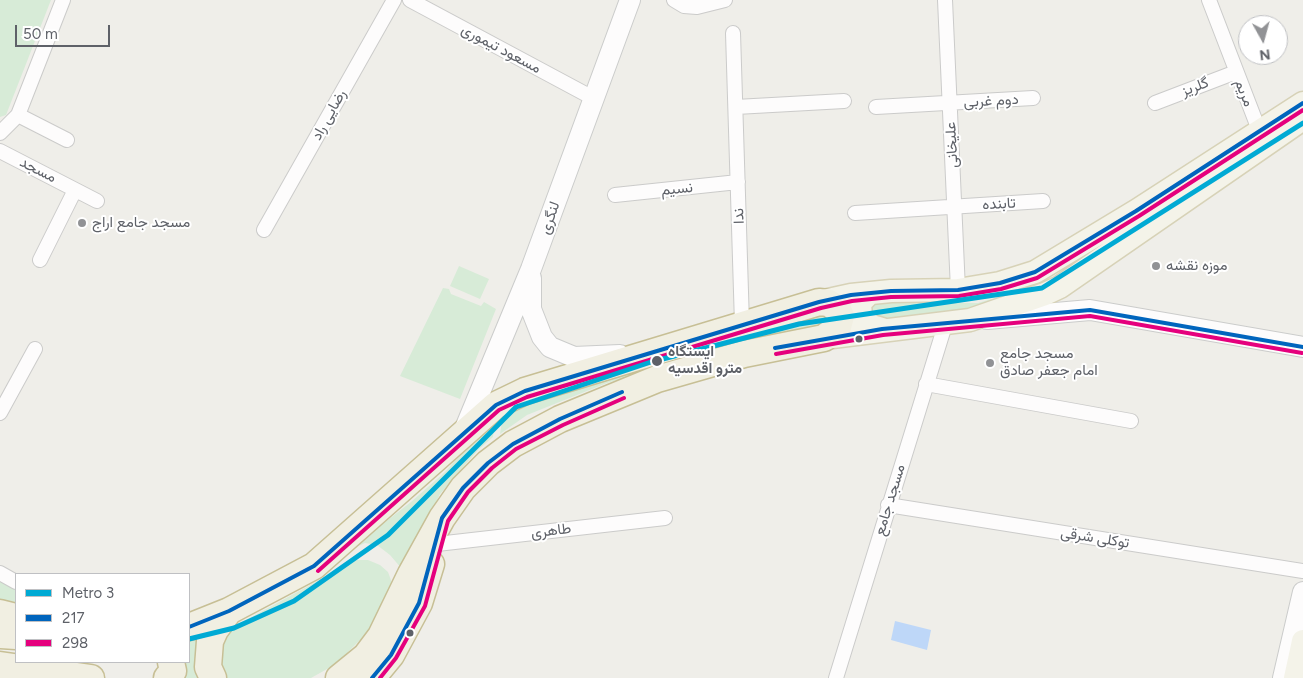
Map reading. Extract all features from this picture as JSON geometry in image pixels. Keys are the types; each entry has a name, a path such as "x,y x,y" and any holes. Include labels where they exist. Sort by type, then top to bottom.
{"highway":[{"path":"190,627 229,611 314,566 441,456 463,433 496,406 526,391 639,355 819,302 834,306 841,316 835,332 824,338 744,354 657,380 560,418 513,444 488,463 464,488 442,518 411,574 381,636 366,656 338,678"},
{"path":"382,673 419,603 437,544 442,518"},
{"path":"213,678 208,667 210,641 214,630 229,611"},
{"path":"0,613 15,617"},
{"path":"0,635 15,636"},
{"path":"167,678 173,671 170,663"},
{"path":"0,666 91,678"}],"main road":[{"name":"لنگری","path":"463,433 531,269 630,0"},
{"path":"819,302 870,293 958,290 1000,283 1035,272 1051,264 1303,103"},
{"path":"970,320 1024,303 1060,287 1303,118"},
{"path":"531,269 531,309 542,337 550,347 574,357 639,355"},
{"path":"870,293 860,303 861,318 872,326 882,329"},
{"path":"824,338 946,322 1090,310 1303,347"},
{"path":"1283,678 1303,592"},
{"path":"1294,678 1303,641"}],"street":[{"path":"0,133 18,115 63,0"},
{"name":"رضایی راد","path":"264,230 394,0"},
{"name":"مسعود تیموری","path":"410,0 593,98"},
{"path":"674,0 684,6 697,7 725,0"},
{"name":"علیخانی","path":"945,0 958,290"},
{"name":"مریم","path":"1209,0 1259,130"},
{"name":"ندا","path":"733,33 742,324"},
{"name":"گلریز","path":"1155,103 1236,72"},
{"name":"دوم غربی","path":"876,107 1033,98"},
{"path":"736,107 844,101"},
{"path":"18,115 67,140"},
{"name":"مسجد","path":"0,151 97,201"},
{"name":"نسیم","path":"615,196 738,182"},
{"name":"مسجد","path":"40,260 75,190"},
{"name":"تابنده","path":"855,213 1043,201"},
{"name":"مسجد جامع","path":"836,678 888,504 946,322"},
{"path":"0,413 35,349"},
{"path":"926,384 1131,421"},
{"name":"توکلی شرقی","path":"888,504 1303,570"},
{"name":"طاهری","path":"437,544 665,518"},
{"path":"0,573 15,581"}],"green space":[{"path":"0,0 51,0 6,115 0,117"},
{"path":"1090,262 985,311 876,322 867,306 872,302 978,303 1042,284"},
{"path":"459,266 489,279 480,299 450,286"},
{"path":"443,288 449,289 451,294 481,306 484,302 496,309 460,399 400,376"},
{"path":"827,311 832,324 661,367 607,383 527,415 500,434 504,409"},
{"path":"496,413 493,437 478,450 440,494 402,569 390,555 377,545 365,543 348,551 411,502 445,472"},
{"path":"356,560 368,560 380,565 388,572 392,583 388,598 377,618 361,639 336,664 311,678 225,678 218,667 224,632"},
{"path":"0,581 15,589 15,605 0,602"},
{"path":"201,638 203,678 177,678 180,663 190,663 190,641"}],"water":[{"path":"895,621 931,630 927,650 891,640"}],"metro line":[{"name":"3","path":"190,639 234,628 294,601 388,535 516,407 651,362 799,324 1042,288 1303,123"}],"transit line":[{"name":"217","path":"190,627 229,611 314,566 496,405 525,391 819,302 851,295 891,291 958,290 1000,283 1035,272 1136,211 1303,103"},
{"name":"298","path":"318,571 499,410 527,397 821,308 852,301 891,297 959,296 1001,289 1037,278 1139,216 1303,110"},
{"name":"217","path":"775,348 882,329 1090,310 1303,347"},
{"name":"298","path":"776,354 883,335 1090,316 1302,353"},
{"name":"217","path":"372,678 391,655 419,603 442,518 463,488 488,463 513,444 560,419 622,392"},
{"name":"298","path":"380,678 396,658 425,606 448,521 468,492 492,468 516,449 563,425 624,398"}],"place":[{"name":"مسجد جامع اراج","path":"82,223"},
{"name":"موزه نقشه","path":"1156,266"},
{"name":"ایستگاه مترو اقدسیه","path":"657,361"},
{"name":"مسجد جامع امام جعفر صادق","path":"990,363"}]}
